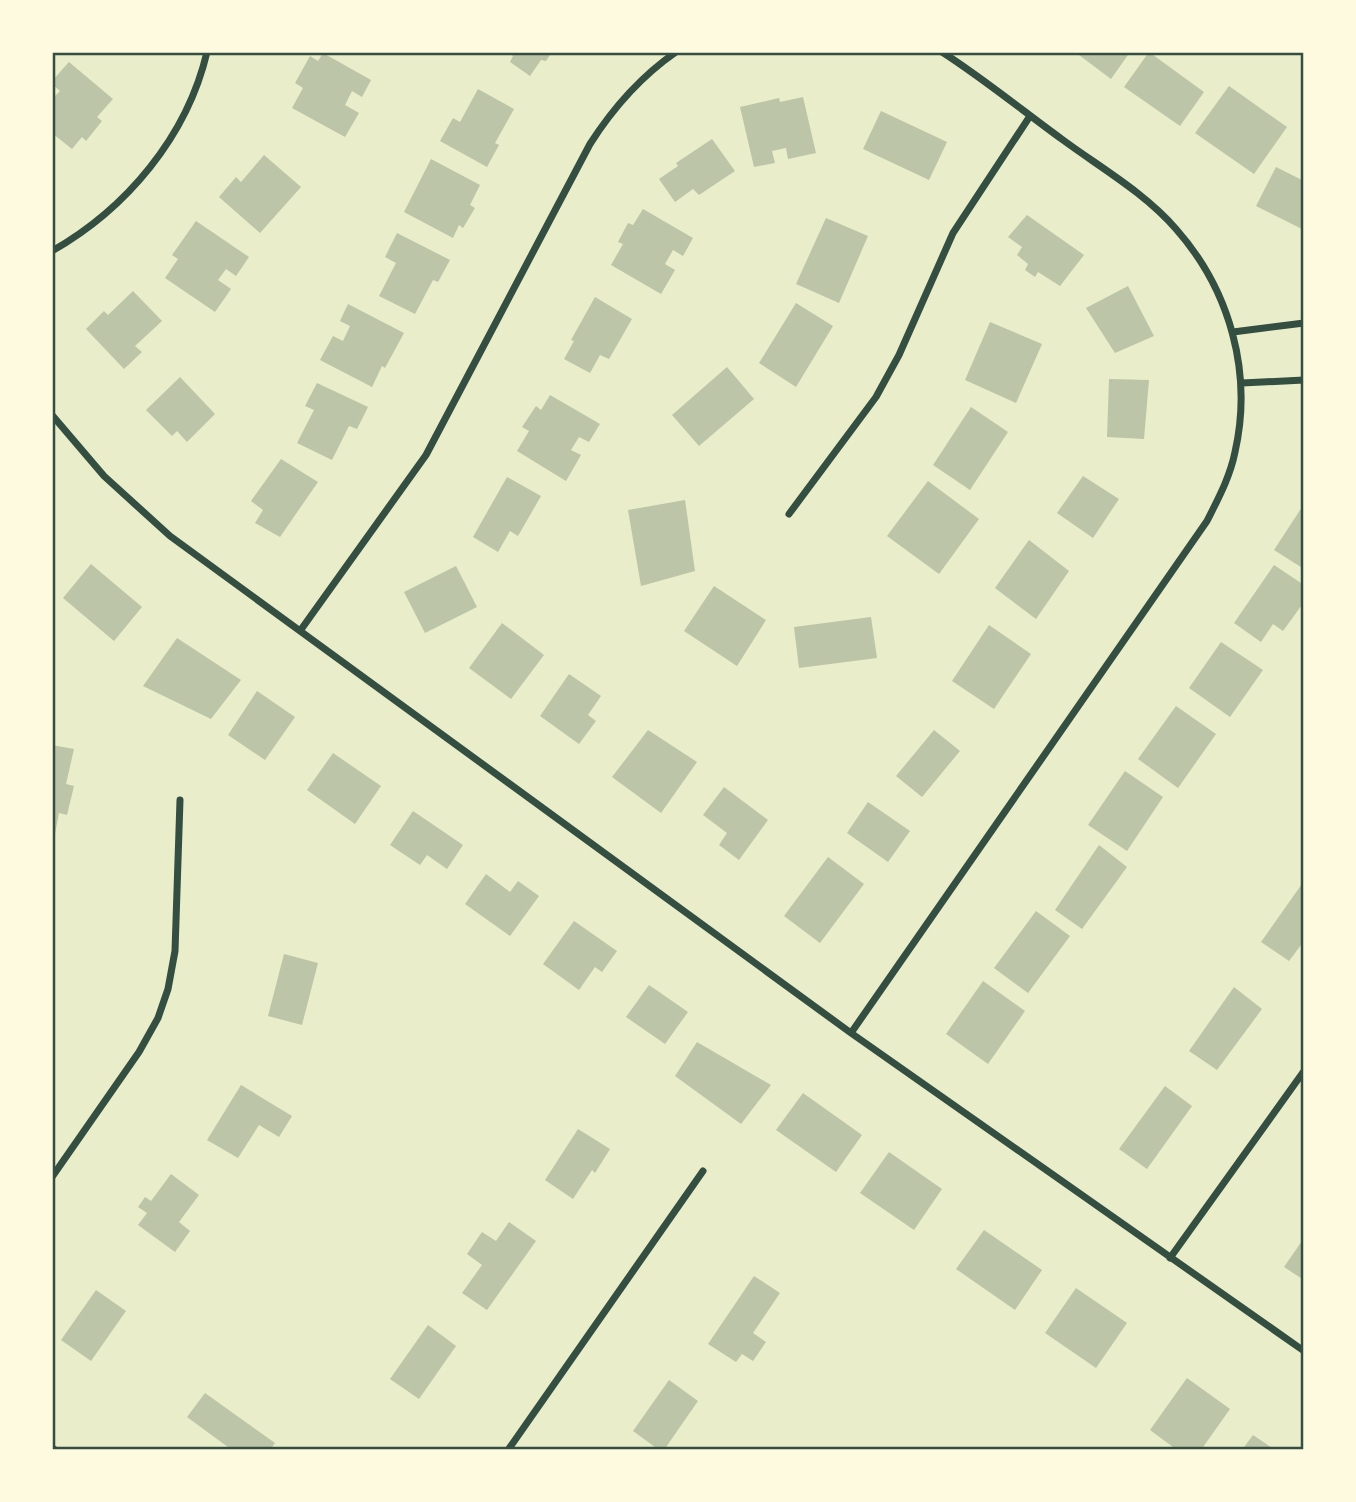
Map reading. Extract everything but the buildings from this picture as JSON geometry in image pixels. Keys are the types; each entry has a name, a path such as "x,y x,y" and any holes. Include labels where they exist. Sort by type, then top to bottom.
{"street":[{"path":"52,251 77,237 108,213 139,181 169,140 192,96 207,52"},
{"path":"300,632 426,455 590,144 608,115 637,83 676,52"},
{"path":"851,1033 1207,521 1223,491 1235,454 1240,421 1242,383 1233,332 1211,276 1176,228 1144,199 942,52"},
{"path":"789,514 876,397 899,355 953,233 1031,116"},
{"path":"1233,332 1304,323"},
{"path":"1242,383 1304,380"},
{"path":"52,415 104,476 170,536 851,1033 1304,1351"},
{"path":"52,1177 139,1052 158,1018 168,989 175,951 180,800"},
{"path":"1170,1258 1304,1071"},
{"path":"508,1450 703,1171"}]}
